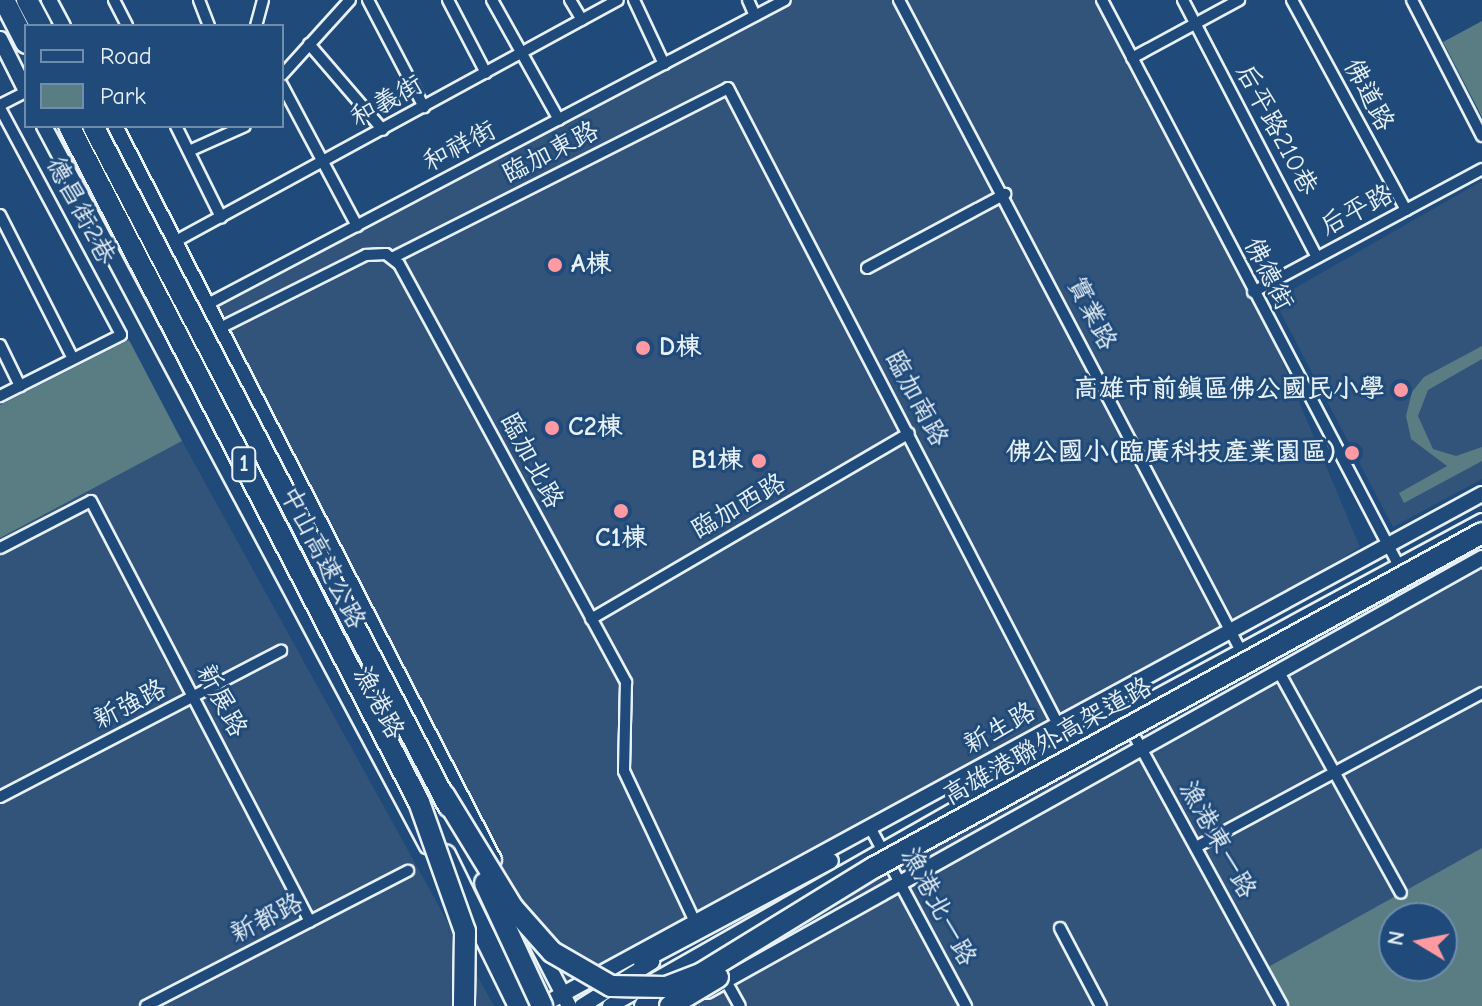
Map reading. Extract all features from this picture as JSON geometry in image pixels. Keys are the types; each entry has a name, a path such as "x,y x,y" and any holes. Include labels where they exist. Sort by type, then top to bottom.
{"highway":[{"path":"4,0 24,39"},
{"path":"27,0 40,24"},
{"name":"中山高速公路","path":"70,128 419,802"},
{"name":"中山高速公路","path":"94,128 444,795"},
{"name":"高雄港聯外高架道路","path":"645,1006 873,868 1482,533"},
{"name":"高雄港聯外高架道路","path":"670,1006 879,881 1482,545"},
{"path":"444,795 513,908 578,972 637,991 702,973"},
{"path":"444,795 542,1006"},
{"path":"419,802 465,931 464,1006"},
{"path":"419,802 519,1006"}],"street":[{"path":"49,0 62,24"},
{"path":"114,0 126,24"},
{"path":"257,24 263,0"},
{"path":"284,73 350,0"},
{"path":"368,0 424,107"},
{"path":"448,0 486,73"},
{"path":"492,0 559,120"},
{"path":"570,0 582,20"},
{"name":"和義街","path":"176,241 618,0"},
{"path":"634,0 664,64"},
{"path":"748,0 755,16"},
{"name":"和祥街","path":"154,332 785,0"},
{"name":"實業路","path":"899,0 1005,194 1234,639"},
{"name":"佛德街","path":"1102,0 1399,566"},
{"name":"后平路210巷","path":"1183,0 1317,257"},
{"path":"1132,58 1239,0"},
{"name":"佛道路","path":"1292,0 1406,210"},
{"path":"1412,0 1482,136"},
{"path":"204,3 209,24"},
{"path":"0,39 24,88"},
{"path":"309,44 383,130"},
{"name":"臨加東路","path":"394,257 728,88"},
{"name":"臨加南路","path":"728,88 1060,729"},
{"path":"0,106 24,93"},
{"name":"德昌街2巷","path":"0,106 121,335 73,359"},
{"path":"287,110 323,163 357,226"},
{"name":"漁港路","path":"45,128 512,1006"},
{"name":"漁港路","path":"116,128 564,1002"},
{"path":"177,128 221,217"},
{"path":"189,151 244,128"},
{"name":"后平路","path":"1253,292 1482,169"},
{"path":"867,268 1005,194"},
{"path":"0,215 73,359 0,396"},
{"path":"166,355 366,255 394,257"},
{"name":"臨加北路","path":"394,257 626,682 624,771 697,927"},
{"path":"0,345 20,386"},
{"name":"臨加西路","path":"591,619 909,433"},
{"name":"新生路","path":"542,1006 564,1002 697,927 876,838 1234,639 1482,494"},
{"name":"新展路","path":"0,548 91,501 310,921"},
{"name":"新生路","path":"1388,550 1482,502"},
{"name":"新生路","path":"610,1006 876,838 1060,729 1117,704 1234,639 1399,566 1482,521"},
{"path":"670,1006 727,983 902,887 1482,558"},
{"name":"新強路","path":"0,797 281,651"},
{"path":"1279,672 1401,893"},
{"path":"1196,847 1480,694"},
{"name":"漁港東一路","path":"1117,704 1282,1006"},
{"name":"漁港北一路","path":"876,838 966,1006"},
{"name":"新都路","path":"146,1006 408,871"},
{"name":"新生路","path":"582,1006 697,927"},
{"path":"1060,928 1101,1006"},
{"path":"727,983 740,1006"}],"shaded area":[{"path":"785,0 1102,0 1253,292 1360,547 1062,732 566,1001 208,305"},
{"name":"高雄市前鎮區佛公國民小學","path":"1482,181 1482,479 1393,527 1274,300"},
{"path":"182,441 494,1006 0,1006 0,538"},
{"path":"1482,541 1482,1006 646,1006"}],"green space":[{"path":"1482,21 1482,117 1443,42"},
{"path":"129,340 182,441 0,538 0,405"},
{"path":"1482,346 1482,359 1428,390 1418,416 1433,449 1456,456 1482,447 1482,461 1404,503 1399,493 1447,466 1411,439 1406,416 1412,392 1424,377"},
{"path":"1482,848 1482,1006 1282,1006 1263,970 1378,906 1378,982 1458,982 1458,902 1385,902"}],"place":[{"name":"A棟","path":"555,265"},
{"name":"D棟","path":"643,348"},
{"name":"高雄市前鎮區佛公國民小學","path":"1401,390"},
{"name":"C2棟","path":"552,428"},
{"name":"佛公國小(臨廣科技產業園區)","path":"1352,453"},
{"name":"B1棟","path":"759,461"},
{"name":"C1棟","path":"621,511"}]}
